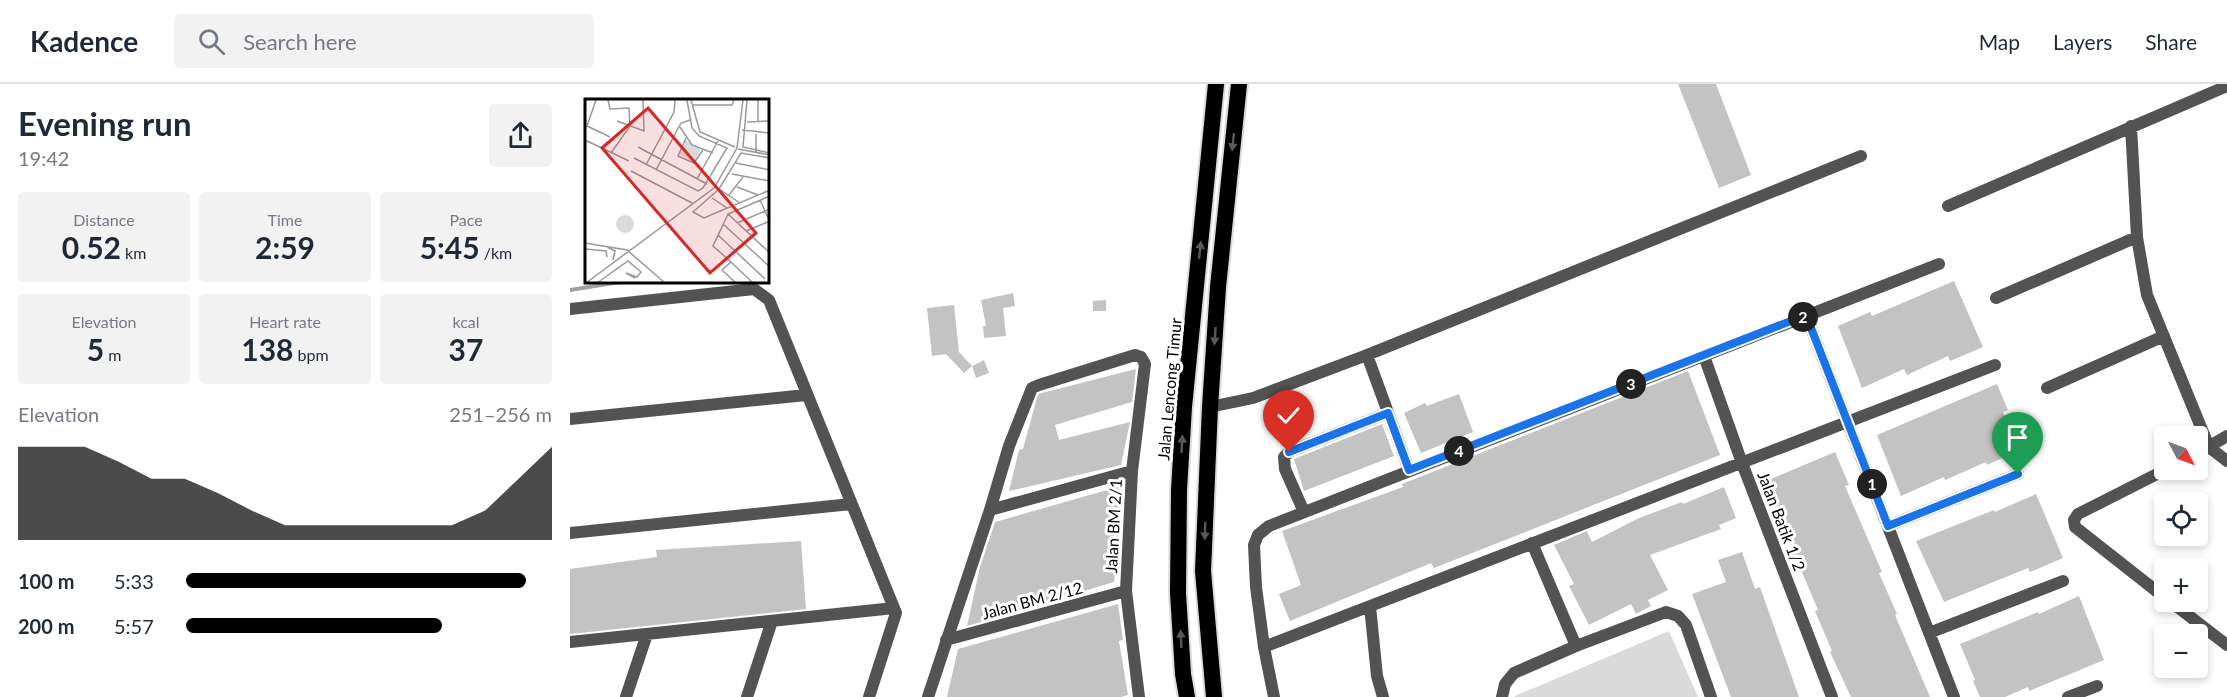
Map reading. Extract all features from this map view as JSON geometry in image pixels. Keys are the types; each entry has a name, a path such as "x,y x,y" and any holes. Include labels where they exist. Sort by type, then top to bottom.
{"highway":[{"name":"Jalan Lencong Timur","path":"1187,697 1183,674 1178,593 1179,490 1184,407 1216,84"},
{"path":"1214,697 1203,571 1218,287 1239,84"}],"street":[{"path":"1948,206 2227,86"},
{"path":"2131,126 2137,237 2147,295 2164,336 2195,426"},
{"path":"1210,407 1253,398 1367,355 1861,156"},
{"path":"1996,298 2137,237"},
{"path":"1274,697 1264,647 1256,586 1254,545 1258,535 1269,526 1939,264"},
{"path":"570,309 754,289 769,300 896,613 869,697"},
{"path":"1806,315 1954,697"},
{"path":"2047,388 2164,336"},
{"name":"Jalan BM 2/1","path":"990,510 1009,446 1032,388 1135,355 1141,357 1145,363 1132,471 1126,591 1139,697"},
{"path":"1367,355 1409,470"},
{"name":"Jalan Batik 1/2","path":"1704,356 1742,463 1832,697"},
{"path":"1264,647 1995,365"},
{"path":"570,419 806,395"},
{"path":"1304,512 1286,469 1284,457 1289,452 1388,413"},
{"path":"2208,447 2227,436"},
{"path":"2208,452 2227,460"},
{"path":"928,697 990,510 1132,471"},
{"path":"1888,526 2018,474"},
{"path":"2154,476 2078,514 2074,520 2075,527 2154,589"},
{"path":"570,533 851,504"},
{"path":"1532,543 1576,646"},
{"path":"1929,633 2063,581"},
{"name":"Jalan BM 2/12","path":"946,640 1126,591"},
{"path":"1370,606 1377,676 1383,697"},
{"path":"570,642 894,609"},
{"path":"1502,697 1505,684 1514,673 1576,646 1666,612 1678,616 1686,625 1711,697"},
{"path":"2184,612 2227,645"},
{"path":"747,697 772,621"},
{"path":"626,697 647,634"},
{"path":"2068,697 2097,686"}],"shaded area":[{"path":"1669,631 1698,697 1515,697 1515,696"}],"building":[{"path":"1678,84 1716,84 1751,175 1719,188"},
{"path":"1954,281 1983,347 1950,361 1948,356 1907,375 1904,369 1862,388 1838,326 1870,312 1872,316"},
{"path":"1013,293 1015,306 1003,308 1006,336 984,338 983,326 986,326 981,300"},
{"path":"1106,300 1106,311 1093,311 1093,301"},
{"path":"954,305 959,352 972,366 964,373 946,354 932,356 927,308"},
{"path":"984,360 989,373 976,378 972,366"},
{"path":"1136,369 1132,402 1055,425 1059,440 1130,422 1121,465 1009,491 1019,450 1023,449 1038,394"},
{"path":"1688,371 1720,455 1434,568 1431,563 1290,621 1279,594 1301,585 1282,531 1403,487 1402,484"},
{"path":"1997,384 2008,410 2003,412 2020,450 1945,480 1944,477 1901,496 1877,435"},
{"path":"1459,394 1473,432 1421,453 1404,413 1425,403 1427,406"},
{"path":"1382,424 1394,456 1304,491 1294,459"},
{"path":"1835,452 1849,485 1845,486 1882,572 1879,573 1897,614 1895,615 1930,697 1851,697 1830,652 1832,651 1815,611 1818,610 1764,482"},
{"path":"1121,486 1117,541 1119,541 1114,582 967,626 980,567 995,522"},
{"path":"1724,487 1736,518 1719,525 1721,529 1650,555 1668,590 1648,600 1651,606 1636,614 1631,604 1589,625 1569,586 1574,584 1554,545 1587,531 1592,542 1639,518 1682,502 1683,504"},
{"path":"2036,494 2063,558 2030,572 2028,568 1944,602 1916,541 1994,510 1995,512"},
{"path":"801,541 806,609 570,634 570,569 657,557 656,550"},
{"path":"1742,552 1755,589 1760,587 1799,697 1731,697 1692,594 1726,582 1718,560"},
{"path":"2079,596 2104,660 2029,691 2028,687 2005,697 1980,697 1960,644"},
{"path":"1118,604 1123,640 1119,641 1128,695 1121,697 947,697 958,649"}],"waterway":[{"path":"570,290 608,284"}],"route":[{"path":"1289,452 1388,413 1409,470 1806,315 1888,526 2018,474"}]}
